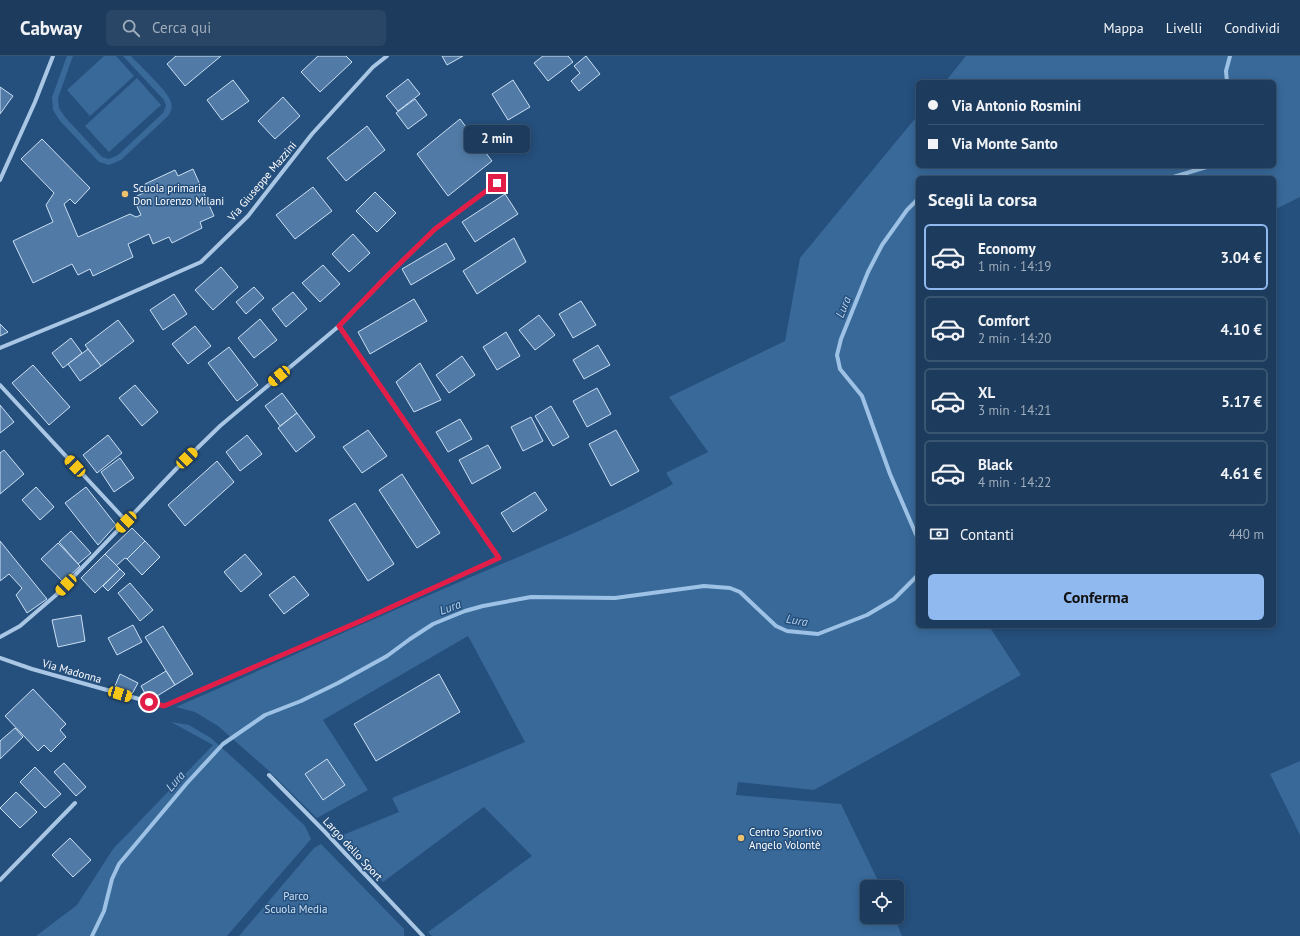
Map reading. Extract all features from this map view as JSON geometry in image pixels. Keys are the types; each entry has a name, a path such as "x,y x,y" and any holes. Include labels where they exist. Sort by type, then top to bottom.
{"street":[{"path":"0,180 35,102 52,56"},
{"name":"Via Giuseppe Mazzini","path":"0,348 90,311 201,262 248,216 316,130 373,67 387,56"},
{"path":"0,637 20,626 56,595 176,468 220,426 339,326 435,229 497,183"},
{"name":"Via Madonna","path":"0,658 32,669 164,706 363,620 499,558 339,326"},
{"path":"0,384 126,522"},
{"name":"Largo dello Sport","path":"269,775 423,936"},
{"path":"0,880 75,803"}],"green space":[{"path":"67,56 73,56 58,98 59,108 65,117 102,157 109,159 118,155 163,113 166,106 164,100 123,56 131,56 165,92 172,104 170,113 121,160 109,165 99,162 60,121 53,110 52,97"},
{"path":"104,56 116,56 134,76 90,116 67,90"},
{"path":"966,56 1300,56 1300,197 1276,209 1276,176 916,176 916,628 990,628 1021,675 814,790 738,782 736,795 841,804 878,880 860,880 860,924 897,924 902,936 432,936 428,932 532,856 484,807 383,882 338,837 399,812 392,798 525,742 468,636 323,720 368,790 317,818 268,770 218,726 195,712 176,707 392,611 570,535 648,498 673,484 666,473 708,452 669,397 785,341 800,258 916,117 916,168 1276,168 1276,80 947,80"},
{"path":"137,78 161,105 109,152 85,126"},
{"path":"171,722 189,725 211,738 305,826 311,839 227,936 36,936 77,905 113,849 213,745"},
{"path":"1300,761 1300,835 1270,774"},
{"name":"Parco Scuola Media","path":"321,844 404,929 404,936 239,936 314,848"}],"building":[{"path":"176,56 221,56 185,86 167,64"},
{"path":"318,56 346,56 352,62 320,92 301,72"},
{"path":"442,56 463,56 447,65"},
{"path":"543,56 568,56 573,62 548,81 534,63"},
{"path":"586,56 600,74 579,91 571,81 580,73 574,66"},
{"path":"408,79 420,94 398,111 386,96"},
{"path":"233,80 249,101 222,120 207,100"},
{"path":"513,80 530,107 508,120 492,94"},
{"path":"0,87 13,96 0,114"},
{"path":"283,97 300,116 275,139 258,121"},
{"path":"415,99 427,115 408,129 396,113"},
{"path":"460,119 492,161 448,196 417,154"},
{"path":"367,126 385,150 346,181 327,158"},
{"path":"42,139 90,188 75,204 70,199 64,204 78,237 130,214 136,217 141,215 133,198 147,191 145,184 175,170 178,176 193,169 214,216 200,222 202,228 172,243 169,237 153,244 149,234 128,244 133,257 93,276 90,269 78,275 72,264 33,283 13,241 53,222 46,205 54,193 21,159"},
{"path":"313,187 332,211 295,239 276,215"},
{"path":"375,192 396,213 377,232 356,211"},
{"path":"505,194 518,214 475,242 462,222"},
{"path":"353,234 370,253 349,272 332,254"},
{"path":"514,238 526,262 477,294 463,271"},
{"path":"446,243 455,259 411,285 402,269"},
{"path":"323,265 340,284 320,302 302,283"},
{"path":"221,267 238,287 213,310 195,290"},
{"path":"254,287 264,298 246,314 236,302"},
{"path":"293,292 307,309 286,327 272,309"},
{"path":"174,294 187,314 163,330 150,310"},
{"path":"414,299 427,321 370,354 358,332"},
{"path":"581,301 596,325 573,338 559,314"},
{"path":"539,315 555,335 535,350 519,330"},
{"path":"260,319 277,340 254,358 238,338"},
{"path":"118,320 134,341 101,366 85,345"},
{"path":"0,324 8,332 0,336"},
{"path":"195,326 211,346 188,364 172,344"},
{"path":"506,332 520,356 497,370 483,347"},
{"path":"71,338 82,353 63,368 52,353"},
{"path":"598,345 610,365 584,379 573,360"},
{"path":"229,347 258,385 237,401 208,363"},
{"path":"88,349 101,366 80,381 68,364"},
{"path":"462,356 475,375 449,393 436,375"},
{"path":"420,363 441,400 414,412 396,382"},
{"path":"33,365 70,407 49,425 12,383"},
{"path":"135,385 158,412 142,426 119,398"},
{"path":"597,388 611,414 587,427 573,401"},
{"path":"282,393 297,413 280,426 265,406"},
{"path":"0,405 14,422 0,433"},
{"path":"551,406 569,437 553,446 535,416"},
{"path":"297,413 315,437 296,452 278,428"},
{"path":"531,417 543,441 523,451 511,427"},
{"path":"460,419 472,439 448,452 436,432"},
{"path":"368,430 387,456 362,473 343,447"},
{"path":"616,430 639,471 611,486 589,444"},
{"path":"108,435 122,453 97,473 83,455"},
{"path":"247,435 262,454 240,471 226,452"},
{"path":"488,445 501,468 472,484 459,460"},
{"path":"4,450 24,474 0,494 0,453"},
{"path":"120,458 134,478 114,492 101,472"},
{"path":"217,461 234,482 185,526 168,505"},
{"path":"402,474 440,533 417,548 379,490"},
{"path":"36,487 54,507 40,520 22,500"},
{"path":"86,487 116,525 98,545 65,503"},
{"path":"535,492 547,510 513,532 501,513"},
{"path":"355,503 394,564 368,581 329,520"},
{"path":"132,528 145,541 127,559 125,558 116,566 105,554"},
{"path":"71,531 91,553 78,564 59,542"},
{"path":"0,541 47,599 27,613 16,595 22,588 9,574 0,581"},
{"path":"145,541 160,557 142,575 127,559"},
{"path":"58,543 80,566 63,582 41,559"},
{"path":"105,554 120,569 95,593 81,578"},
{"path":"245,554 262,574 241,592 224,572"},
{"path":"120,569 125,574 108,591 103,586"},
{"path":"294,576 309,595 284,614 269,595"},
{"path":"130,583 153,610 140,621 118,593"},
{"path":"81,615 85,641 58,647 52,620"},
{"path":"133,625 142,642 117,655 108,638"},
{"path":"163,626 193,674 175,685 145,637"},
{"path":"166,671 175,685 149,701 141,686"},
{"path":"120,674 138,683 132,694 115,686"},
{"path":"439,674 460,712 376,761 354,724"},
{"path":"33,689 66,724 60,730 66,737 51,752 44,745 38,751 5,716"},
{"path":"15,728 23,737 0,759 0,741"},
{"path":"327,759 345,785 323,800 305,774"},
{"path":"64,763 86,787 76,796 54,772"},
{"path":"35,767 61,794 45,808 20,782"},
{"path":"16,792 37,812 20,828 0,808"},
{"path":"70,838 91,860 73,877 52,855"}],"waterway":[{"name":"Lura","path":"1227,80 1226,71 1230,56"},
{"name":"Lura","path":"1177,176 1203,168"},
{"name":"Lura","path":"916,201 907,210 882,245 868,272 841,339 837,355 840,369 862,396 890,474 916,534"},
{"name":"Lura","path":"92,936 104,911 112,879 119,864 187,783 223,744 265,715 301,701 338,683 387,656 433,624 465,611 483,606 531,597 615,598 704,586 730,588 740,592 776,626 787,631 818,634 867,615 894,599 916,577"}],"place":[{"name":"Scuola primaria Don Lorenzo Milani","path":"125,194"},
{"name":"Centro Sportivo Angelo Volontè","path":"741,838"}],"route":[{"path":"149,702 164,706 363,620 499,558 339,326 435,229 497,183"}]}
